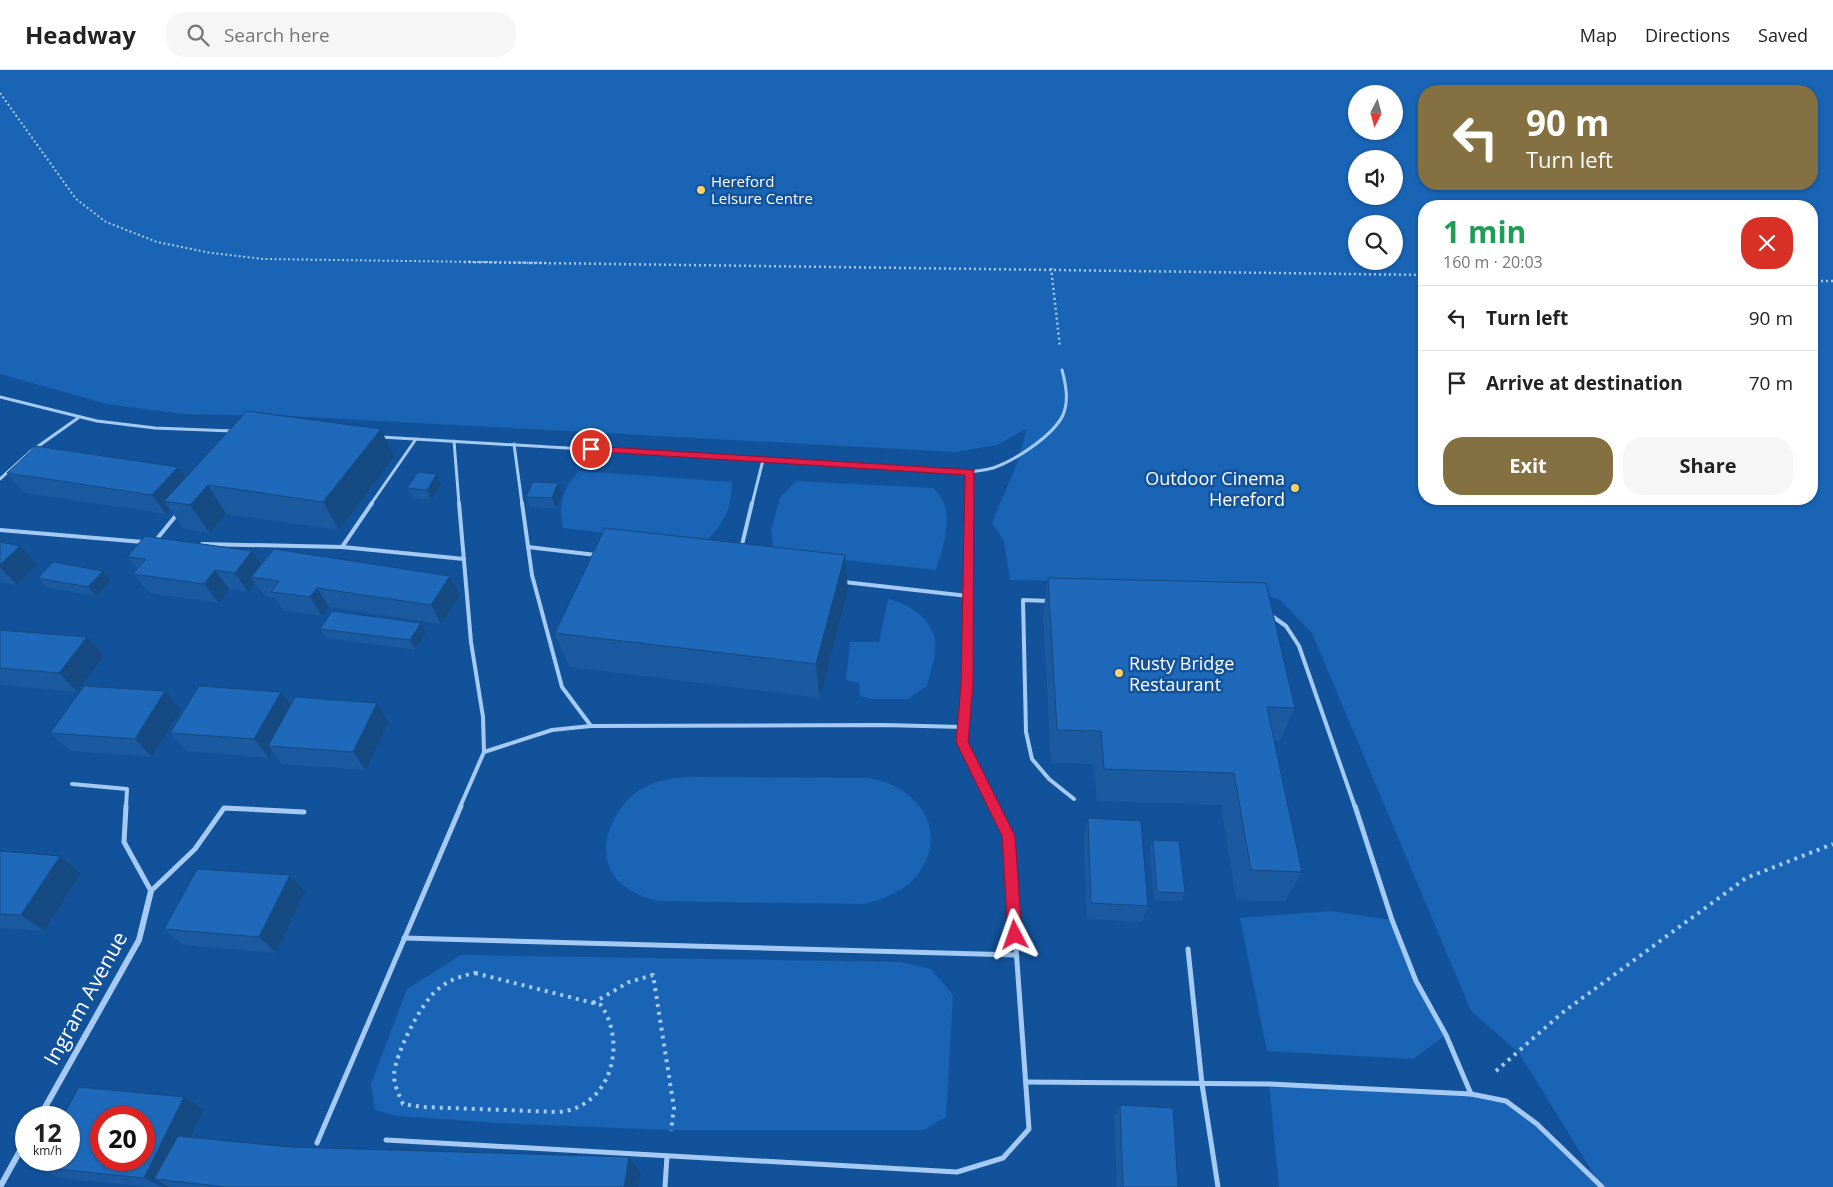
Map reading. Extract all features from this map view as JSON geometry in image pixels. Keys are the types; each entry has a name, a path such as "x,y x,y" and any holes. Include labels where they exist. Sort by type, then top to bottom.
{"street":[{"name":"Ingram Avenue","path":"46,1106 139,940 151,891"},
{"path":"0,1187 15,1160"}],"lane":[{"path":"377,437 970,472 991,469 1007,462 1030,448 1062,417 1067,388 1062,370"},
{"path":"0,397 78,418 195,430 239,431"},
{"path":"0,479 30,452 78,418"},
{"path":"342,547 416,439"},
{"path":"317,1143 484,752 483,717 471,642 454,441"},
{"path":"514,444 532,575 562,688 591,726"},
{"path":"740,552 763,460"},
{"path":"386,1140 957,1172 1003,1158 1029,1129 1008,836 962,742 967,685 970,472"},
{"path":"163,543 153,543 185,506"},
{"path":"0,530 144,542"},
{"path":"200,544 342,547 464,560"},
{"path":"528,547 597,555"},
{"path":"842,582 968,596"},
{"path":"1052,601 1023,600 1026,732 1032,759 1049,779 1074,799"},
{"path":"1263,612 1286,626 1299,646 1337,751 1392,920 1412,972 1446,1034 1472,1094"},
{"path":"484,752 552,730 591,726 883,725 963,727"},
{"path":"72,784 128,789 124,842 151,891 195,849 224,808 304,812"},
{"path":"404,938 1016,955"},
{"path":"1188,949 1202,1084 1218,1187"},
{"path":"1026,1082 1269,1084 1472,1094 1506,1101 1537,1124 1602,1187"},
{"path":"665,1187 667,1156"}],"path":[{"path":"0,93 76,199 106,222 157,242 211,253 264,259 1051,268 1418,275"},
{"path":"1051,268 1062,370"},
{"path":"1818,281 1833,282"},
{"path":"1472,1094 1562,1013 1746,878 1833,844"},
{"path":"593,1003 600,1005 609,1015 615,1032 616,1050 613,1065 604,1083 591,1098 579,1106 568,1111 550,1112 422,1107 403,1104 396,1089 394,1076 417,1012 429,997 443,985 460,976 475,974 490,976 593,1003 629,982 653,975 674,1108 667,1156"}],"shaded area":[{"path":"0,70 1833,70 1833,1187 1279,1187 1269,1084 1471,1094 1506,1101 1537,1124 1601,1186 1519,1053 1471,1011 1312,633 1280,600 1235,584 1010,580 1004,541 992,523 1016,465 1026,429 997,445 955,452 288,416 183,414 107,404 0,374"},
{"path":"579,471 732,482 730,502 721,523 703,545 563,528 561,504 565,491"},
{"path":"796,481 933,488 945,506 947,516 945,538 936,570 774,552 771,530 780,498"},
{"path":"888,599 897,601 919,614 927,623 935,639 934,657 927,686 908,699 872,699 860,696 859,683 846,680 850,642 879,642"},
{"path":"687,777 868,778 885,782 901,790 914,800 923,812 929,826 931,841 927,857 918,874 907,885 888,896 866,904 656,901 625,887 615,877 606,853 607,840 617,814 634,794 646,786 659,781"},
{"path":"1331,911 1392,920 1416,981 1446,1035 1413,1059 1267,1051 1240,918"},
{"path":"461,955 900,962 931,969 953,995 946,1117 924,1130 665,1130 499,1123 397,1116 375,1110 371,1084 407,989"}],"building":[{"path":"247,411 381,429 323,502 208,485 190,505 164,501"},
{"path":"36,446 178,467 152,495 7,473"},
{"path":"418,472 437,474 427,490 407,488"},
{"path":"533,482 558,483 552,498 526,497"},
{"path":"605,528 845,555 816,664 555,633"},
{"path":"145,536 252,551 235,573 215,570 204,584 133,574 146,559 127,557"},
{"path":"0,542 20,546 0,565"},
{"path":"274,549 450,576 431,605 317,588 310,597 271,592 279,581 251,577"},
{"path":"53,562 103,571 88,587 38,578"},
{"path":"1048,578 1266,583 1295,708 1267,707 1302,872 1251,870 1234,773 1104,769 1101,731 1057,730"},
{"path":"332,611 421,623 410,640 320,629"},
{"path":"0,630 87,637 59,673 0,668"},
{"path":"84,686 165,691 135,739 50,733"},
{"path":"199,686 281,692 254,739 170,733"},
{"path":"295,697 377,703 353,752 268,746"},
{"path":"1088,818 1141,821 1148,906 1091,903"},
{"path":"1153,840 1179,841 1185,893 1157,892"},
{"path":"0,851 60,856 21,915 0,914"},
{"path":"197,869 290,875 259,937 164,929"},
{"path":"79,1087 184,1097 155,1156 155,1106 90,1106 90,1171 147,1171 144,1178 75,1171 80,1171 80,1106 69,1106"},
{"path":"1120,1105 1173,1108 1178,1187 1123,1187"},
{"path":"178,1136 290,1147 629,1157 624,1187 226,1187 154,1179"}],"place":[{"name":"Hereford Leisure Centre","path":"701,190"},
{"name":"Outdoor Cinema Hereford","path":"1295,488"},
{"name":"Rusty Bridge Restaurant","path":"1119,673"}],"route":[{"path":"591,449 970,472 967,685 962,742 1008,836 1015,935"}]}
